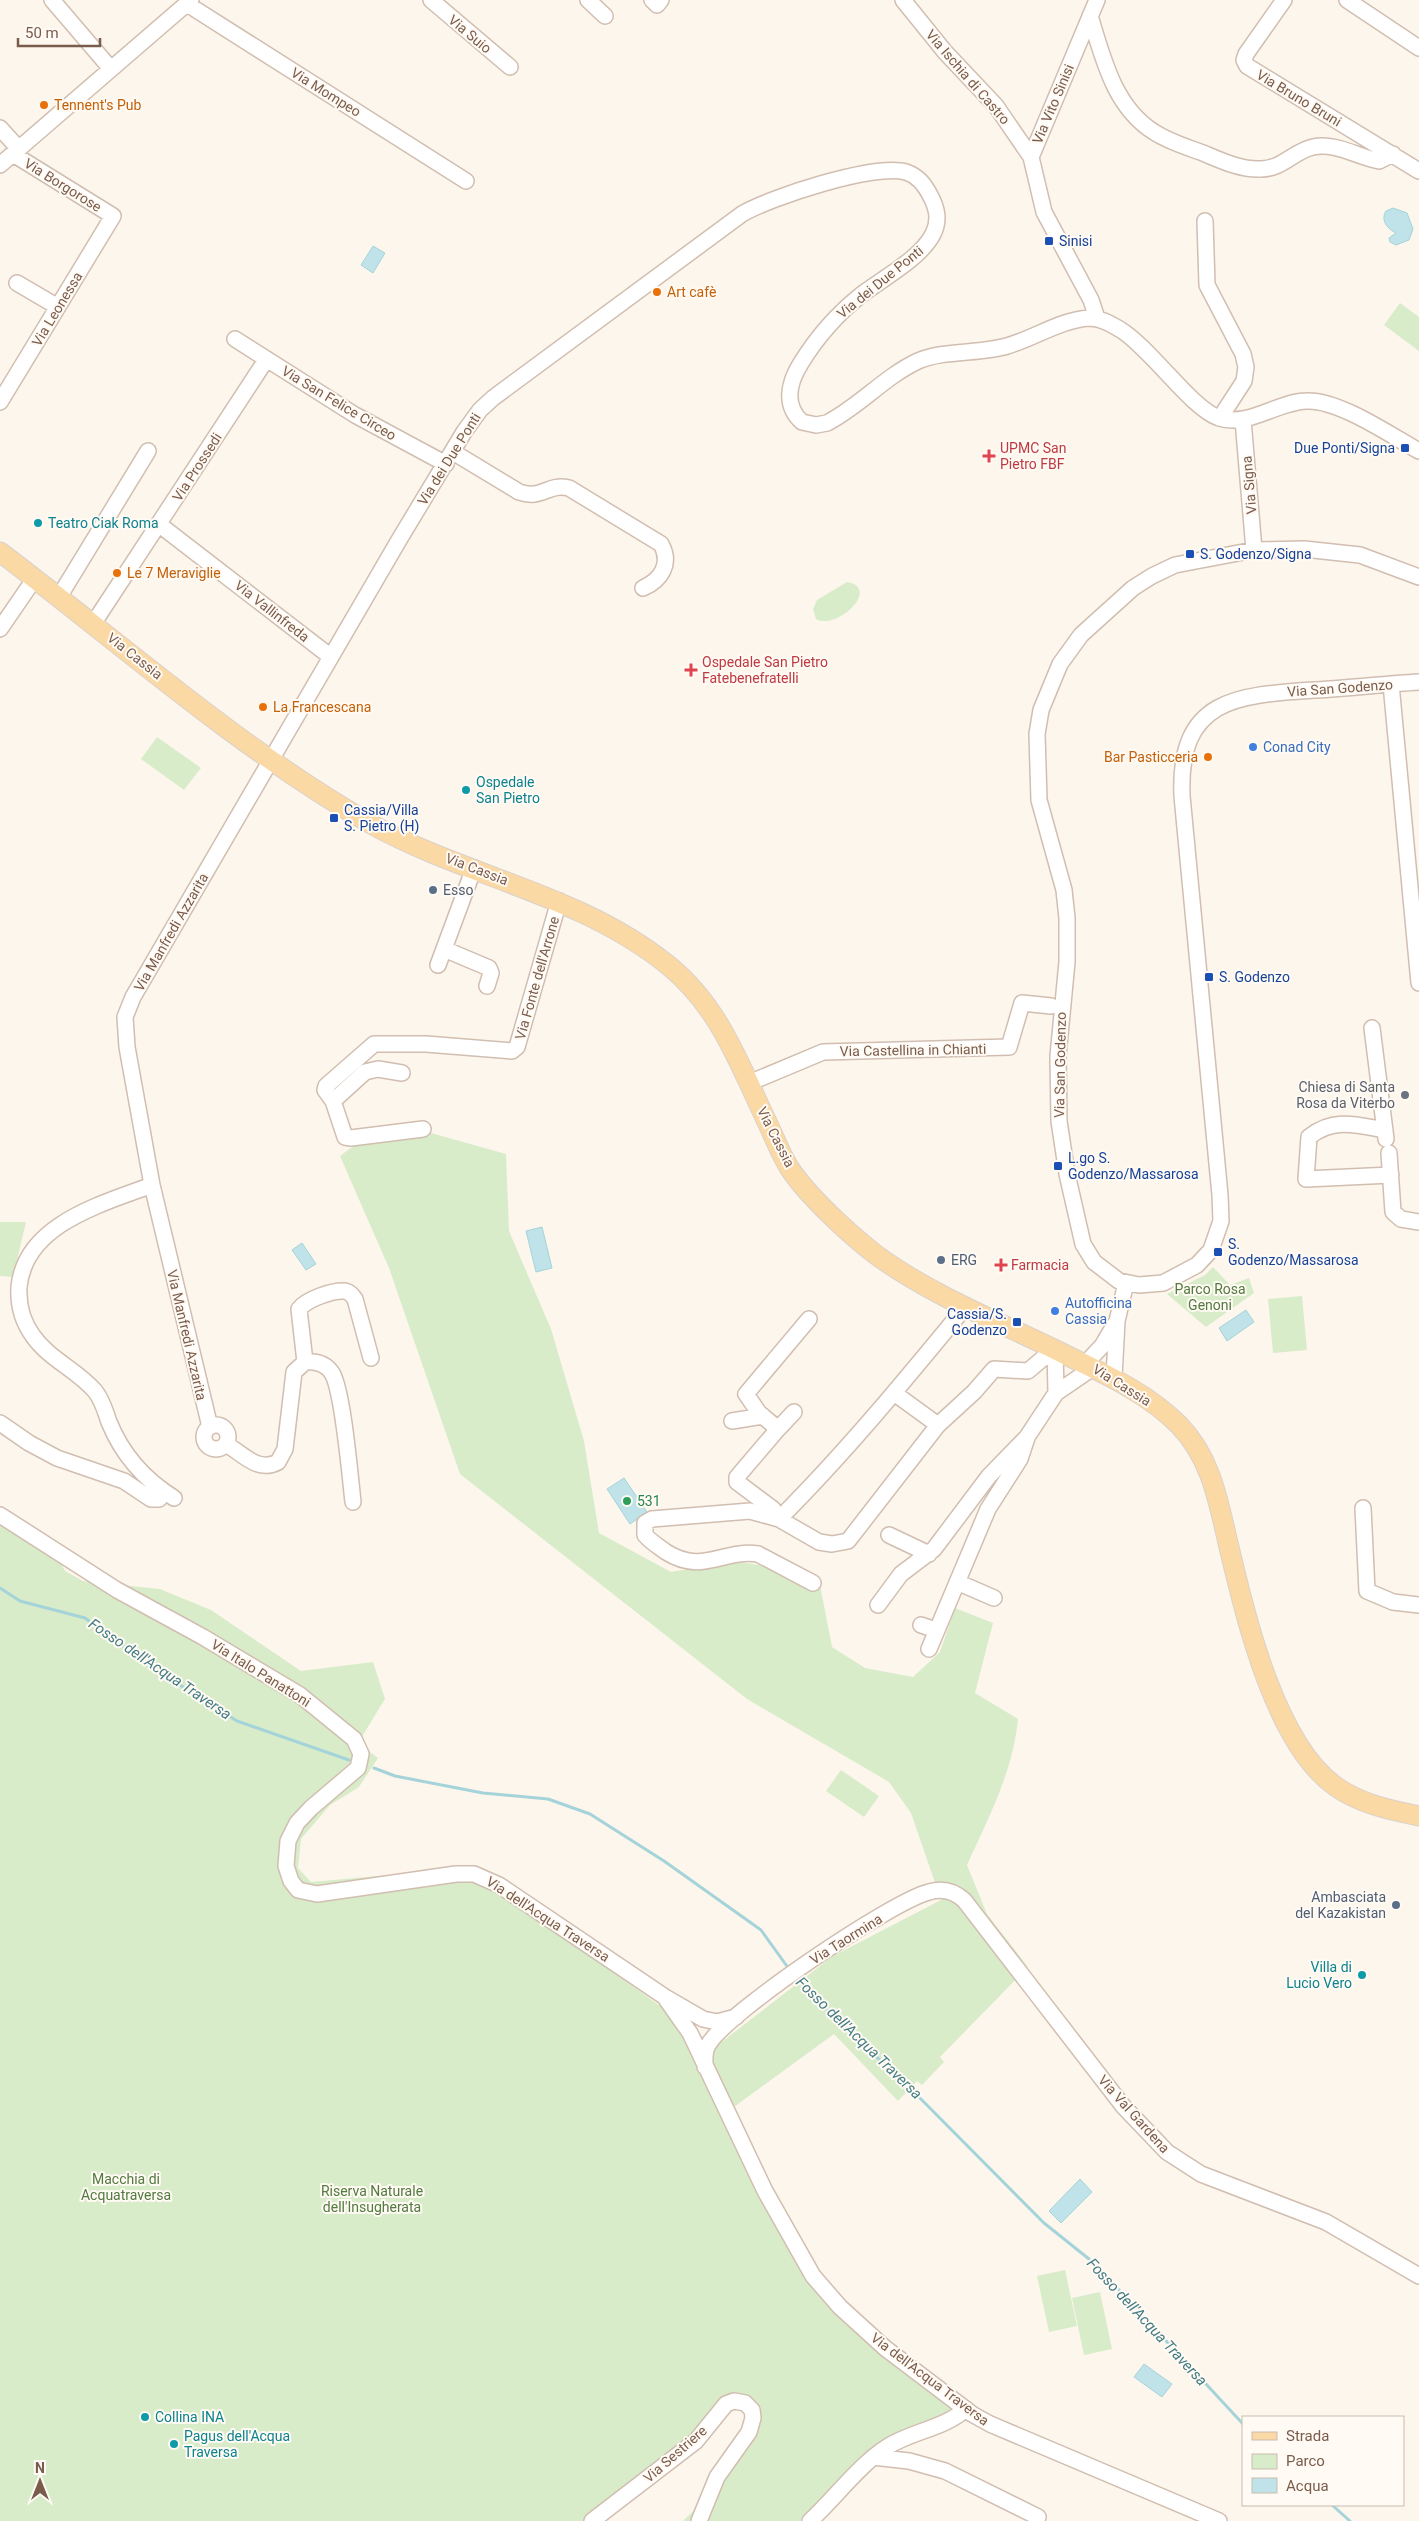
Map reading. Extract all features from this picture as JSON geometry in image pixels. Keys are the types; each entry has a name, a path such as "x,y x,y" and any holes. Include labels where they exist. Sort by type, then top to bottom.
{"main road":[{"name":"Via Cassia","path":"0,552 272,761 386,832 559,901 625,936 656,956 684,980 715,1016 789,1168 824,1208 878,1256 966,1306 1114,1377 1174,1421 1196,1446 1205,1461 1217,1494 1243,1601 1258,1649 1278,1704 1301,1750 1324,1777 1350,1796 1373,1805 1419,1816"}],"street":[{"path":"52,0 111,69"},
{"name":"Via Suio","path":"431,0 510,67"},
{"path":"588,0 605,16"},
{"path":"652,0 657,5 661,0"},
{"name":"Via Ischia di Castro","path":"903,0 945,52 996,106 1031,156"},
{"name":"Via Vito Sinisi","path":"1097,0 1031,156 1044,212 1091,300 1097,318"},
{"name":"Via Bruno Bruni","path":"1284,0 1247,52 1244,59 1247,66 1419,171"},
{"path":"1347,0 1419,48"},
{"path":"0,165 189,2"},
{"name":"Via Mompeo","path":"189,2 466,181"},
{"path":"1090,16 1106,67 1120,97 1141,122 1170,140 1232,165 1256,169 1275,167 1315,147 1330,147 1379,161 1393,154"},
{"name":"Via Borgorose","path":"0,128 16,152 113,216"},
{"name":"Via dei Due Ponti","path":"272,761 331,657 476,415 493,398 742,214 773,198 873,171 896,170 910,174 920,180 936,207 935,228 922,248 842,311 808,352 793,376 790,389 792,407 802,422 816,426 828,423 890,377 920,360 1008,346 1064,324 1081,319 1097,318"},
{"name":"Via Leonessa","path":"0,402 113,216"},
{"path":"1205,221 1207,285 1243,354 1246,367 1244,381 1220,418"},
{"path":"17,283 58,307"},
{"path":"1097,318 1133,338 1197,402 1220,418 1243,420 1292,403 1320,401 1341,408 1419,451"},
{"name":"Via San Felice Circeo","path":"235,339 355,415 530,496 560,486 569,488 661,544 666,553 664,569 654,583 643,588"},
{"name":"Via Prossedi","path":"93,624 266,360"},
{"name":"Via Signa","path":"1243,420 1254,550"},
{"path":"59,597 148,451"},
{"name":"Via Vallinfreda","path":"165,529 331,657"},
{"name":"Via San Godenzo","path":"1419,577 1379,561 1354,554 1304,549 1254,550 1175,565 1147,578 1095,620 1069,650 1046,695 1038,724 1039,800 1067,907 1067,962 1058,1056 1060,1129 1083,1244 1099,1267 1126,1283 1158,1284 1194,1267 1214,1246 1221,1221 1181,778 1186,747 1202,722 1213,710 1236,699 1261,694 1419,682"},
{"path":"0,629 35,578"},
{"path":"1391,684 1419,983"},
{"name":"Via Manfredi Azzarita","path":"272,761 128,1006 125,1023 126,1040 152,1185 210,1427 220,1426 226,1430 228,1437 226,1444 259,1465 270,1466 281,1460 286,1440 292,1377 297,1367 305,1362"},
{"path":"438,966 474,868"},
{"name":"Via Fonte dell'Arrone","path":"333,1101 327,1094 326,1086 374,1044 384,1042 426,1044 512,1051 517,1047 559,901"},
{"path":"444,950 489,968 492,973 487,986"},
{"name":"Via Castellina in Chianti","path":"749,1083 823,1052 1009,1047 1022,1004 1051,1006"},
{"path":"1372,1028 1394,1212 1396,1216 1408,1222 1419,1222"},
{"path":"402,1073 371,1069 365,1072 333,1101 345,1137 351,1138 423,1129"},
{"path":"1387,1141 1350,1124 1330,1125 1318,1129 1309,1137 1306,1179 1391,1175"},
{"path":"0,1423 44,1451 70,1463 124,1481 151,1499 159,1499 170,1495 151,1482 125,1451 109,1421 104,1406 94,1390 41,1347 31,1334 23,1320 18,1296 24,1264 41,1238 59,1226 90,1211 152,1185"},
{"path":"1114,1377 1117,1321 1126,1283"},
{"path":"353,1502 338,1390 334,1378 323,1365 305,1362 299,1309 308,1301 343,1291 350,1293 355,1299 371,1358"},
{"path":"775,1518 819,1479 966,1306"},
{"path":"778,1429 763,1416 746,1394 810,1320"},
{"path":"878,1605 900,1574 930,1554 989,1476 1027,1437 1056,1393 1090,1365 1117,1321"},
{"path":"1055,1349 1056,1393"},
{"path":"813,1583 758,1554 748,1553 698,1562 680,1560 650,1542 643,1529 645,1523 652,1519 750,1512 775,1518 819,1542 832,1544 848,1540 938,1425 974,1392 994,1369 1028,1371 1055,1349"},
{"path":"894,1393 938,1425"},
{"path":"775,1518 773,1509 737,1482 737,1477 794,1412"},
{"path":"732,1422 763,1416"},
{"path":"929,1649 994,1498 1021,1458 1027,1437"},
{"path":"1363,1508 1367,1591 1393,1602 1419,1605"},
{"name":"Via Italo Panattoni","path":"0,1515 117,1590 203,1637 300,1695 349,1733 360,1751 358,1768 306,1813 288,1840 285,1853 287,1872 293,1885 301,1892"},
{"path":"889,1535 930,1554"},
{"path":"957,1582 994,1598"},
{"path":"921,1625 936,1630"},
{"name":"Via dell'Acqua Traversa","path":"301,1892 317,1894 456,1874 479,1875 508,1890 665,1997 708,2021 721,2022 736,2017"},
{"name":"Via Taormina","path":"705,2067 707,2046 736,2017 821,1953 923,1894 942,1890 954,1892 964,1900"},
{"name":"Via Val Gardena","path":"964,1900 1123,2106 1167,2152 1201,2174 1326,2222 1419,2276"},
{"name":"Via dell'Acqua Traversa","path":"665,1997 690,2033 769,2200 813,2276 836,2303 885,2348 966,2409 1016,2437 1120,2478 1219,2521"},
{"name":"Via Sestriere","path":"592,2521 696,2440 726,2404 734,2401 745,2403 752,2410 753,2418 749,2432 717,2477 699,2521"},
{"path":"810,2521 873,2457 895,2442 945,2423 966,2409"},
{"path":"873,2457 918,2462 945,2471 1038,2517"}],"green space":[{"path":"1400,303 1419,317 1419,351 1384,325"},
{"path":"847,582 857,586 860,592 858,600 844,614 834,619 825,621 816,619 813,609 817,600"},
{"path":"157,737 201,768 184,790 141,759"},
{"name":"Riserva Naturale dell'Insugherata","path":"431,1133 506,1154 509,1231 551,1329 584,1441 599,1533 671,1572 733,1561 800,1571 820,1585 832,1647 865,1668 913,1677 940,1652 955,1608 993,1623 975,1693 1018,1719 1011,1757 999,1793 967,1865 987,1914 1028,1967 940,2057 944,2062 922,2085 917,2081 898,2101 834,2034 723,2115 809,2281 867,2342 953,2410 878,2448 806,2521 683,2521 721,2484 752,2406 729,2401 689,2450 589,2521 0,2521 0,1523 58,1558 65,1571 83,1581 160,1589 211,1610 301,1671 373,1662 385,1699 358,1743 378,1758 359,1787 330,1805 301,1839 298,1868 311,1882 435,1871 486,1887 537,1918 663,2008 680,2030 697,2061 833,1956 941,1900 911,1813 889,1782 747,1699 460,1474 389,1268 340,1156 363,1139"},
{"path":"0,1222 26,1222 13,1277 0,1276"},
{"name":"Parco Rosa Genoni","path":"1213,1267 1230,1285 1249,1278 1254,1293 1206,1327 1167,1294 1205,1275"},
{"path":"1302,1296 1307,1350 1273,1353 1268,1299"},
{"path":"841,1770 879,1796 864,1817 826,1791"},
{"path":"1065,2270 1077,2326 1049,2332 1037,2276"},
{"path":"1100,2292 1112,2349 1084,2355 1072,2298"}],"water":[{"path":"1393,208 1407,213 1413,229 1409,240 1396,245 1390,242 1389,238 1396,233 1384,221 1386,211"},
{"path":"373,246 385,253 373,273 361,265"},
{"path":"542,1227 552,1268 536,1272 526,1231"},
{"path":"302,1243 316,1264 306,1270 292,1250"},
{"path":"1246,1310 1254,1322 1227,1341 1219,1328"},
{"name":"531","path":"624,1478 647,1512 630,1524 607,1489"},
{"path":"1080,2179 1092,2192 1061,2223 1049,2211"},
{"path":"1144,2364 1172,2384 1162,2397 1134,2377"}],"waterway":[{"name":"Fosso dell'Acqua Traversa","path":"0,1588 20,1601 85,1618 150,1666 237,1721 349,1760"},
{"name":"Fosso dell'Acqua Traversa","path":"374,1768 395,1776 483,1793 548,1799 590,1814 664,1861 761,1930 789,1969"},
{"name":"Fosso dell'Acqua Traversa","path":"795,1976 833,2016 911,2089 1044,2223 1094,2263 1242,2423"},
{"name":"Fosso dell'Acqua Traversa","path":"1333,2506 1350,2521"}],"place":[{"name":"Tennent's Pub","path":"44,105"},
{"name":"Sinisi","path":"1049,241"},
{"name":"Art cafè","path":"657,292"},
{"name":"Due Ponti/Signa","path":"1405,448"},
{"name":"UPMC San Pietro FBF","path":"989,456"},
{"name":"Teatro Ciak Roma","path":"38,523"},
{"name":"S. Godenzo/Signa","path":"1190,554"},
{"name":"Le 7 Meraviglie","path":"117,573"},
{"name":"Ospedale San Pietro Fatebenefratelli","path":"691,670"},
{"name":"La Francescana","path":"263,707"},
{"name":"Conad City","path":"1253,747"},
{"name":"Bar Pasticceria","path":"1208,757"},
{"name":"Ospedale San Pietro","path":"466,790"},
{"name":"Cassia/Villa S. Pietro (H)","path":"334,818"},
{"name":"Esso","path":"433,890"},
{"name":"S. Godenzo","path":"1209,977"},
{"name":"Chiesa di Santa Rosa da Viterbo","path":"1405,1095"},
{"name":"L.go S. Godenzo/Massarosa","path":"1058,1166"},
{"name":"S. Godenzo/Massarosa","path":"1218,1252"},
{"name":"ERG","path":"941,1260"},
{"name":"Farmacia","path":"1001,1265"},
{"name":"Autofficina Cassia","path":"1055,1311"},
{"name":"Cassia/S. Godenzo","path":"1017,1322"},
{"name":"531","path":"627,1501"},
{"name":"Ambasciata del Kazakistan","path":"1396,1905"},
{"name":"Villa di Lucio Vero","path":"1362,1975"},
{"name":"Collina INA","path":"145,2417"},
{"name":"Pagus dell'Acqua Traversa","path":"174,2444"}],"park label":[{"name":"Macchia di Acquatraversa","path":"126,2188"}]}
